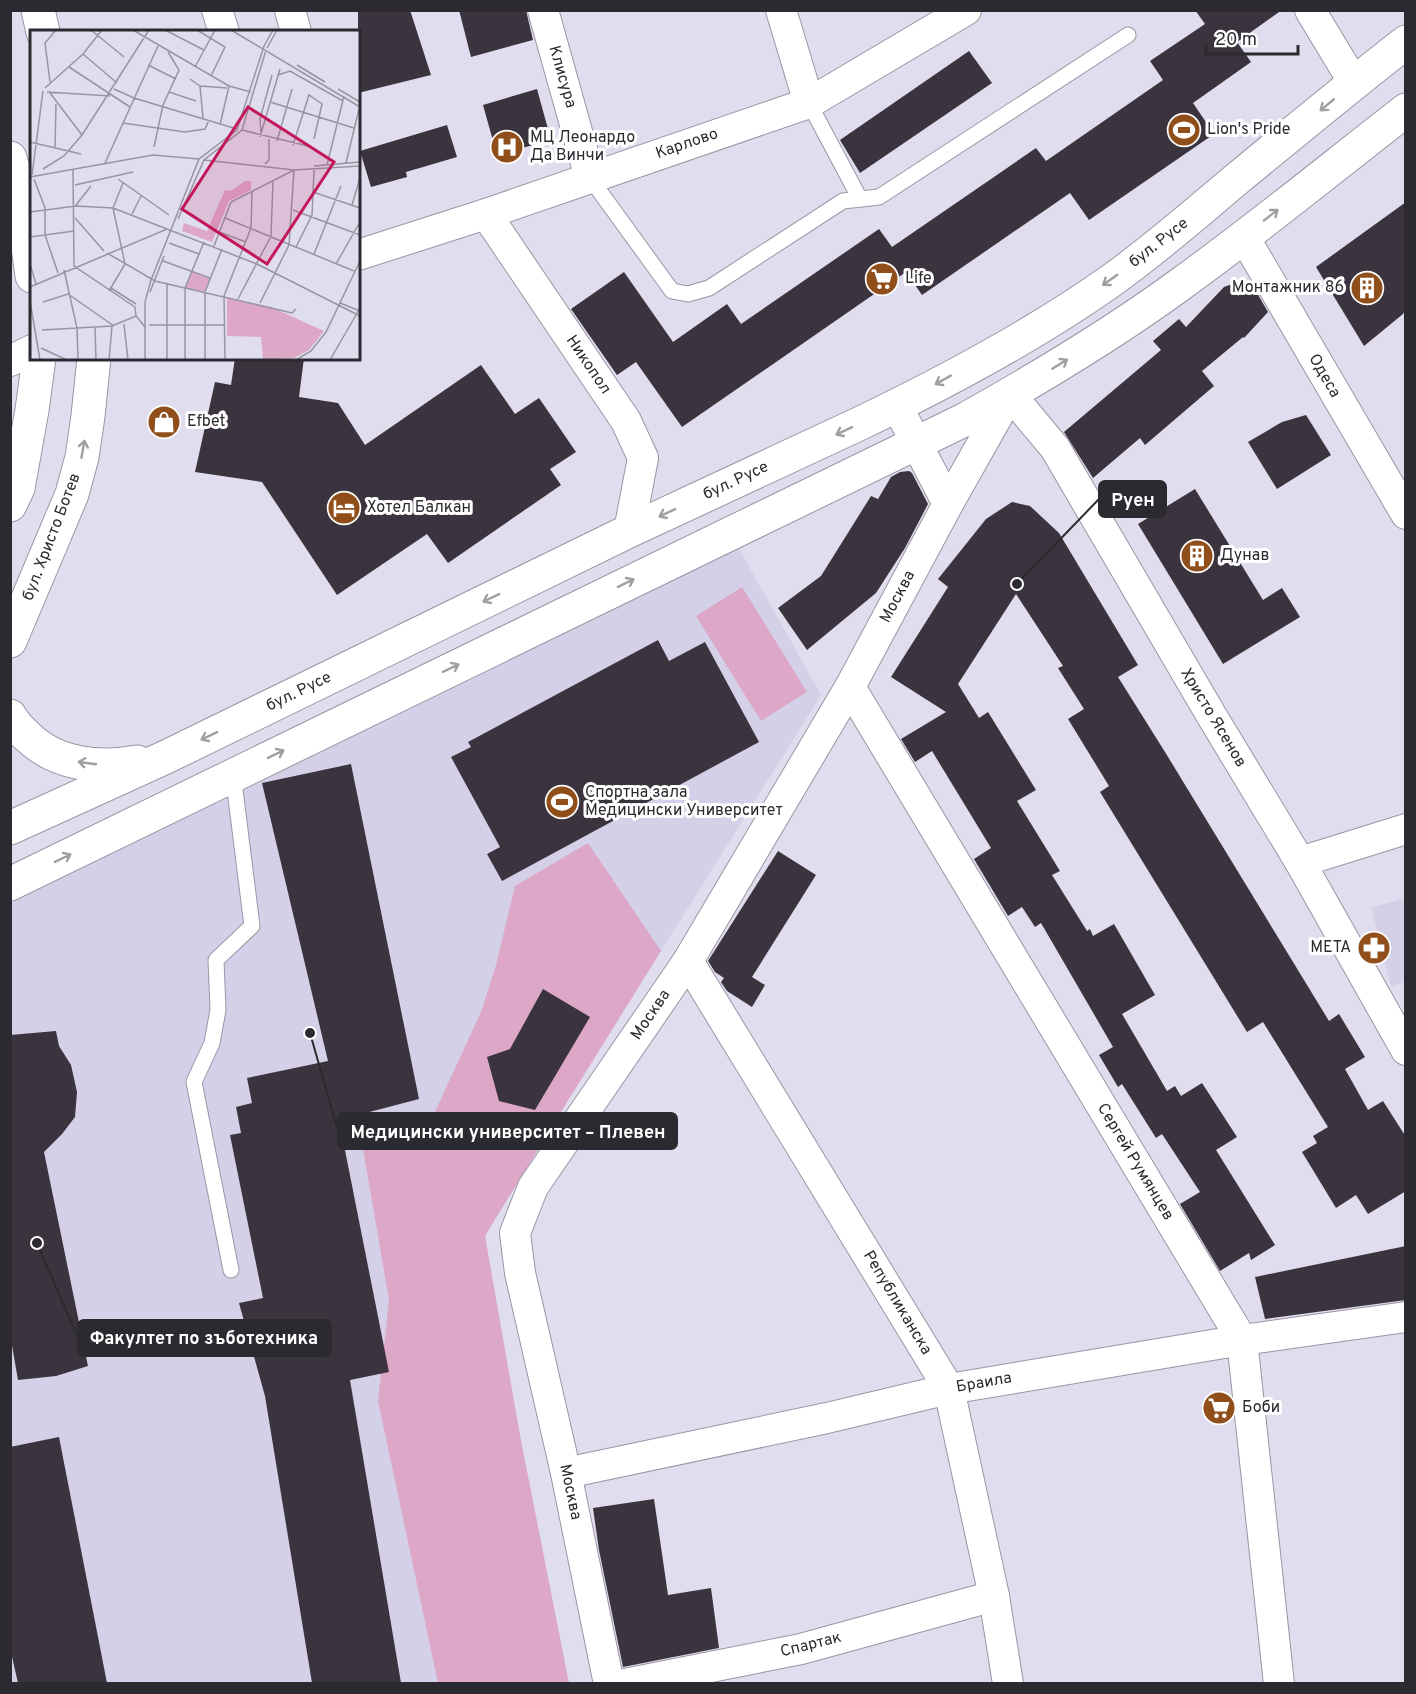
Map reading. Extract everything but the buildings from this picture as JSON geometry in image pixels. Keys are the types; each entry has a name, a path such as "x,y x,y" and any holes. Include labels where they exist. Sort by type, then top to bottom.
{"main road":[{"path":"38,10 43,30"},
{"name":"бул. Русе","path":"10,828 166,757 629,531 897,406 1002,348 1057,316 1111,280 1173,233 1406,42"},
{"path":"10,884 966,419 1110,333 1177,287 1406,110"},
{"path":"10,158 21,195 30,261"},
{"path":"10,505 18,488 39,360"},
{"name":"бул. Христо Ботев","path":"10,641 72,494 82,456 94,360"},
{"path":"10,716 14,725 38,747 63,758 88,765 120,765 166,757"}],"street":[{"path":"217,10 223,30"},
{"path":"290,10 295,30"},
{"name":"Клисура","path":"543,10 590,178"},
{"path":"781,10 809,103"},
{"name":"Карлово","path":"361,248 486,214 809,103 966,10"},
{"path":"1310,10 1354,83"},
{"name":"Никопол","path":"486,214 626,421 643,458 629,531"},
{"name":"Одеса","path":"1244,237 1402,503"},
{"path":"10,361 30,351"},
{"name":"Москва","path":"609,1683 566,1473 520,1273 515,1233 533,1187 688,961 850,687 1010,394"},
{"name":"Христо Ясенов","path":"1010,394 1055,448 1300,862 1406,1050"},
{"path":"897,406 948,504"},
{"name":"Сергей Румянцев","path":"850,687 1242,1340 1279,1683"},
{"path":"1300,862 1406,829"},
{"name":"Републиканска","path":"688,961 949,1389 994,1596 1008,1683"},
{"name":"Браила","path":"566,1473 793,1426 949,1389 1242,1340 1406,1317"},
{"name":"Спартак","path":"625,1683 801,1649 994,1596"}],"lane":[{"path":"590,178 672,291 688,294 709,288 843,201 879,197 1128,35"},
{"path":"809,103 860,199"},
{"path":"231,1270 194,1082 212,1043 218,1010 216,960 252,926 233,774"}],"shaded area":[{"path":"729,531 821,695 485,1236 521,1441 569,1683 11,1684 11,891"},
{"path":"742,587 807,692 761,721 696,616"},
{"path":"588,843 661,951 485,1236 521,1441 569,1683 438,1683 378,1401 389,1300 362,1143 433,1116 481,1012 496,965 515,886"},
{"path":"1405,898 1405,982 1391,986 1371,908"}],"place":[{"name":"Lion's Pride","path":"1184,130"},
{"name":"МЦ Леонардо Да Винчи","path":"507,147"},
{"name":"Life","path":"882,279"},
{"name":"Монтажник 86","path":"1367,288"},
{"name":"Efbet","path":"164,422"},
{"name":"Хотел Балкан","path":"344,508"},
{"name":"Дунав","path":"1197,556"},
{"name":"Руен","path":"1017,584"},
{"name":"Спортна зала Медицински Университет","path":"562,802"},
{"name":"META","path":"1374,948"},
{"name":"Медицински университет – Плевен","path":"310,1033"},
{"name":"Факултет по зъботехника","path":"37,1243"},
{"name":"Боби","path":"1219,1408"}]}
